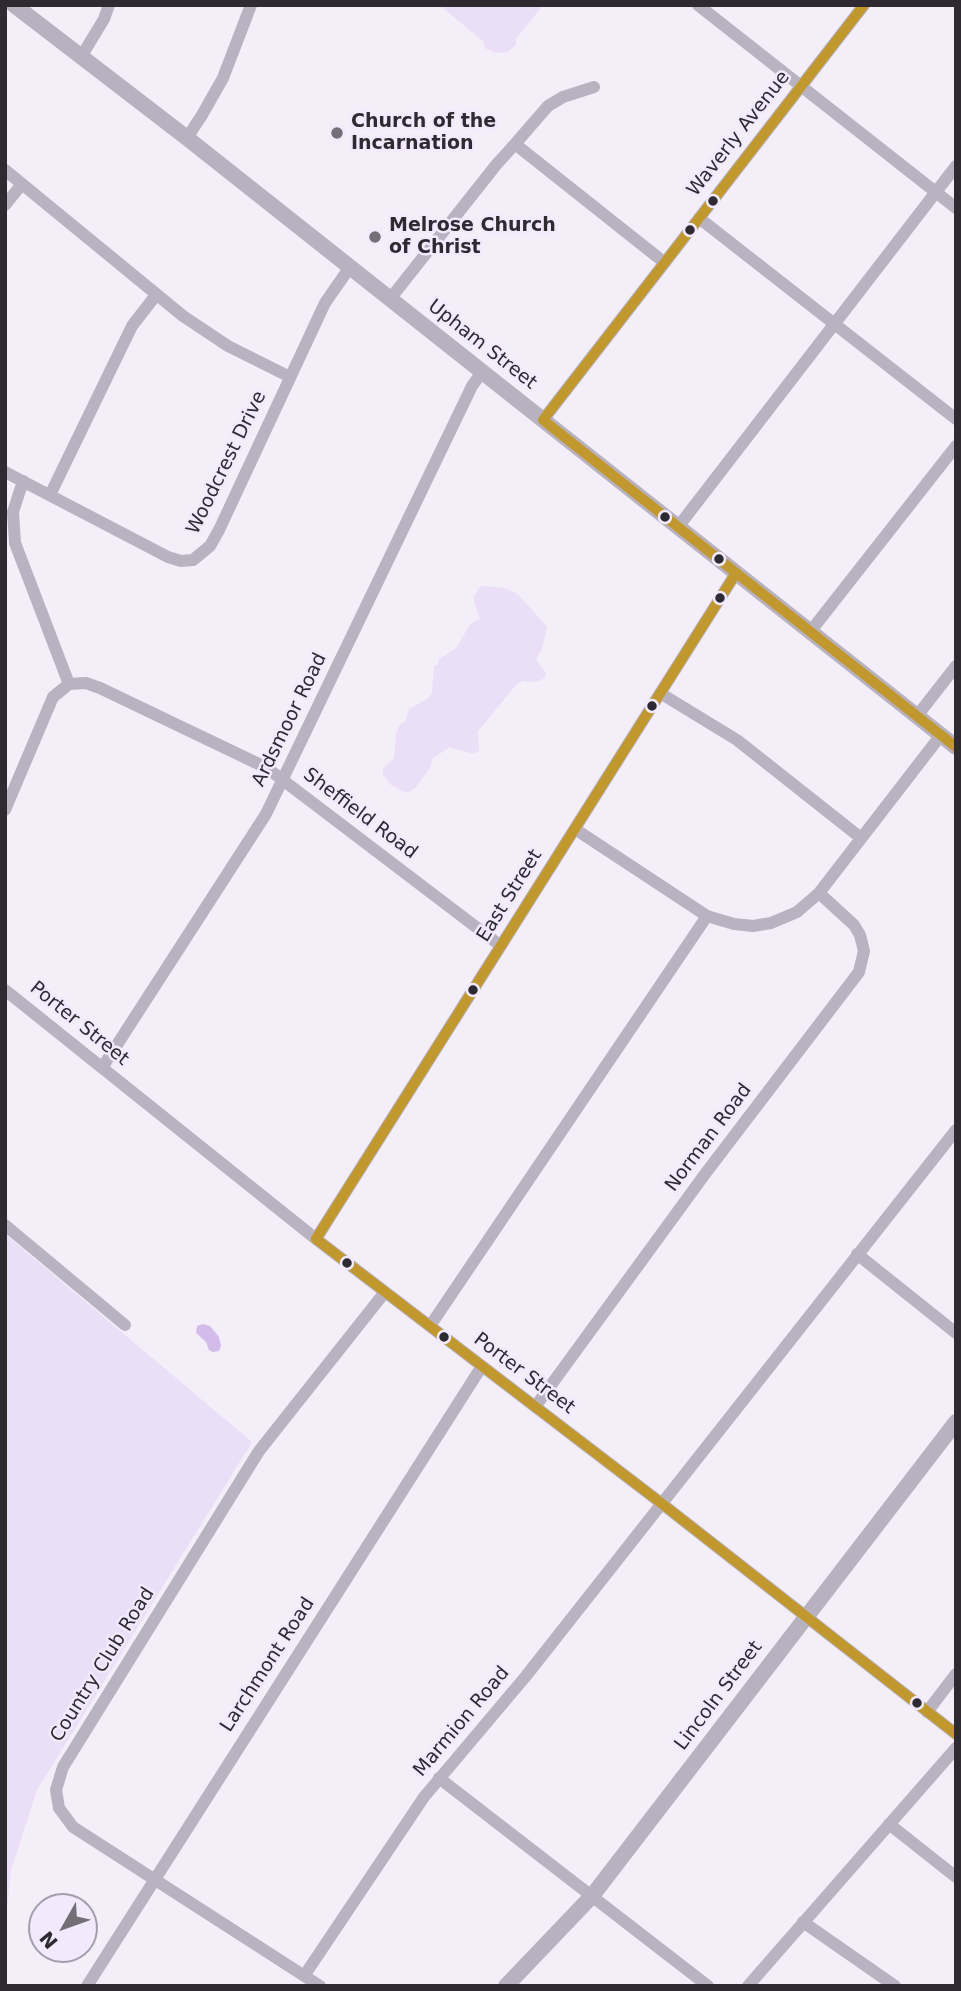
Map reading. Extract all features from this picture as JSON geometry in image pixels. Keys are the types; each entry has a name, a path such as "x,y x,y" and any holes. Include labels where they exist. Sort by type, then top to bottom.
{"main road":[{"name":"Upham Street","path":"14,5 187,138 956,747"},
{"name":"Lincoln Street","path":"506,1986 592,1896 956,1422"}],"street":[{"path":"81,57 104,19 109,5"},
{"path":"187,138 223,78 251,5"},
{"path":"698,5 956,208"},
{"name":"Waverly Avenue","path":"544,420 864,5"},
{"path":"390,299 496,165 548,106 562,97 594,88"},
{"path":"515,144 664,263"},
{"path":"678,527 833,322 956,166"},
{"path":"5,170 156,295 217,340 290,377"},
{"path":"5,205 22,184"},
{"path":"699,218 956,419"},
{"name":"Woodcrest Drive","path":"5,472 168,557 181,561 193,560 210,546 219,530 328,296 350,267"},
{"path":"50,495 132,326 156,295"},
{"name":"Ardsmoor Road","path":"102,1068 252,837 472,386 482,372"},
{"path":"810,632 956,446"},
{"path":"5,810 53,696 69,684 15,542 13,512 23,481"},
{"name":"East Street","path":"316,1239 736,573"},
{"path":"916,716 956,666"},
{"name":"Sheffield Road","path":"69,684 86,683 100,688 260,764 501,946"},
{"path":"660,693 737,740 861,838"},
{"path":"575,830 707,916 734,925 762,925 797,912 819,893 941,735"},
{"name":"Norman Road","path":"536,1407 691,1194 859,972 864,951 860,935 854,925 819,893"},
{"path":"430,1326 707,916"},
{"name":"Porter Street","path":"6,993 316,1239 662,1503 956,1734"},
{"name":"Marmion Road","path":"304,1976 439,1777 512,1694 956,1130"},
{"path":"5,1226 125,1325"},
{"path":"857,1254 956,1333"},
{"name":"Country Club Road","path":"320,1986 69,1823 57,1802 56,1790 60,1772 259,1451 385,1292"},
{"name":"Larchmont Road","path":"87,1986 482,1366"},
{"path":"927,1712 956,1674"},
{"path":"748,1986 956,1748"},
{"path":"439,1777 708,1986"},
{"path":"889,1824 956,1877"},
{"path":"803,1922 895,1986"}],"shaded area":[{"path":"439,5 543,5 516,39 516,45 507,52 495,53 485,48 484,42"},
{"path":"481,586 504,588 518,594 547,627 536,659 546,673 545,678 537,682 523,681 516,685 478,731 479,751 473,754 450,747 433,758 430,768 415,788 407,793 391,785 383,774 383,769 394,758 396,734 399,726 406,720 409,709 432,693 434,666 438,664 438,660 456,648 471,623 480,619 473,597"},
{"path":"5,1234 252,1442 37,1790 11,1870 5,1927"},
{"path":"197,1326 210,1326 219,1337 219,1351 209,1350 206,1342 196,1333"}],"transit line":[{"path":"543,420 864,5"},
{"path":"543,420 956,747"},
{"path":"736,573 316,1239 661,1503 956,1734"}],"place":[{"name":"Church of the Incarnation","path":"337,133"},
{"name":"Melrose Church of Christ","path":"375,237"}]}
